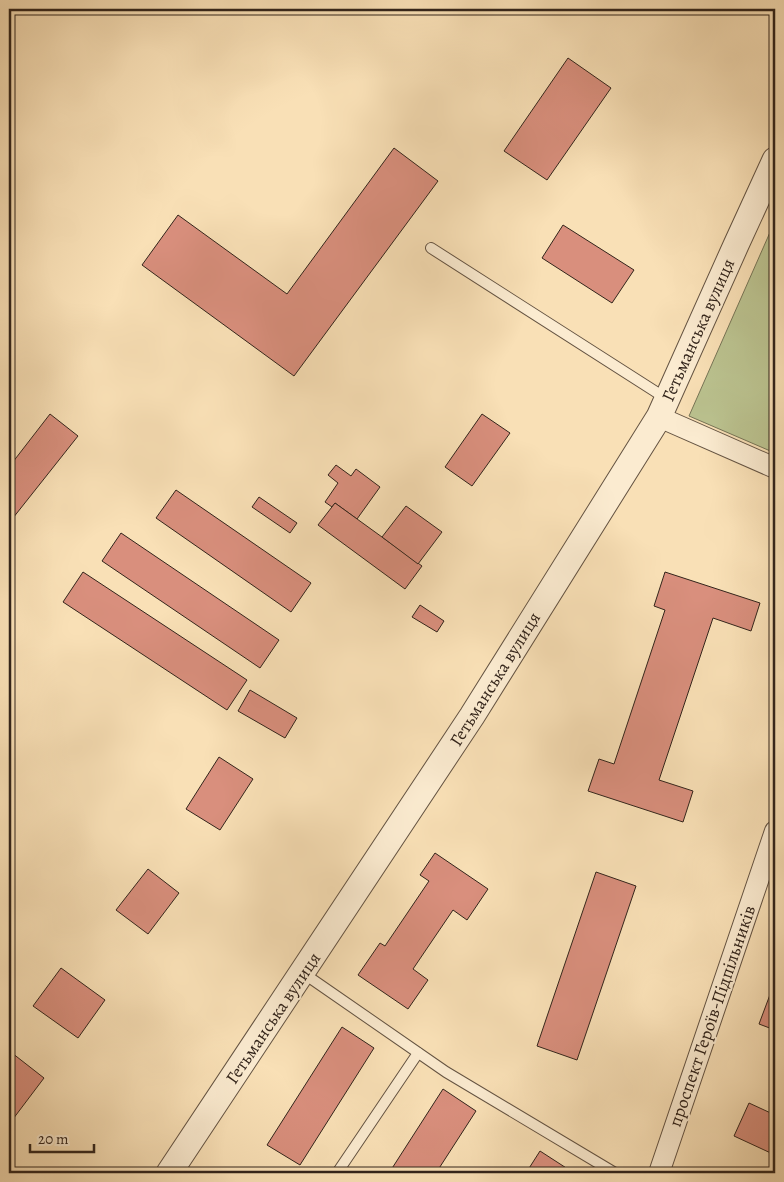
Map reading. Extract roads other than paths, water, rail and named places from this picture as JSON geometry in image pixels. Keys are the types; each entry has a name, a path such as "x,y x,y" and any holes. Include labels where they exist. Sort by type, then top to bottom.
{"street":[{"name":"Гетьманська вулиця","path":"169,1173 472,716 663,408 775,160"},
{"path":"663,408 775,468"},
{"name":"проспект Героїв-Підпільників","path":"659,1173 775,831"}],"lane":[{"path":"431,248 663,408"},
{"path":"303,973 446,1072 615,1173"},
{"path":"337,1173 418,1053"}]}
